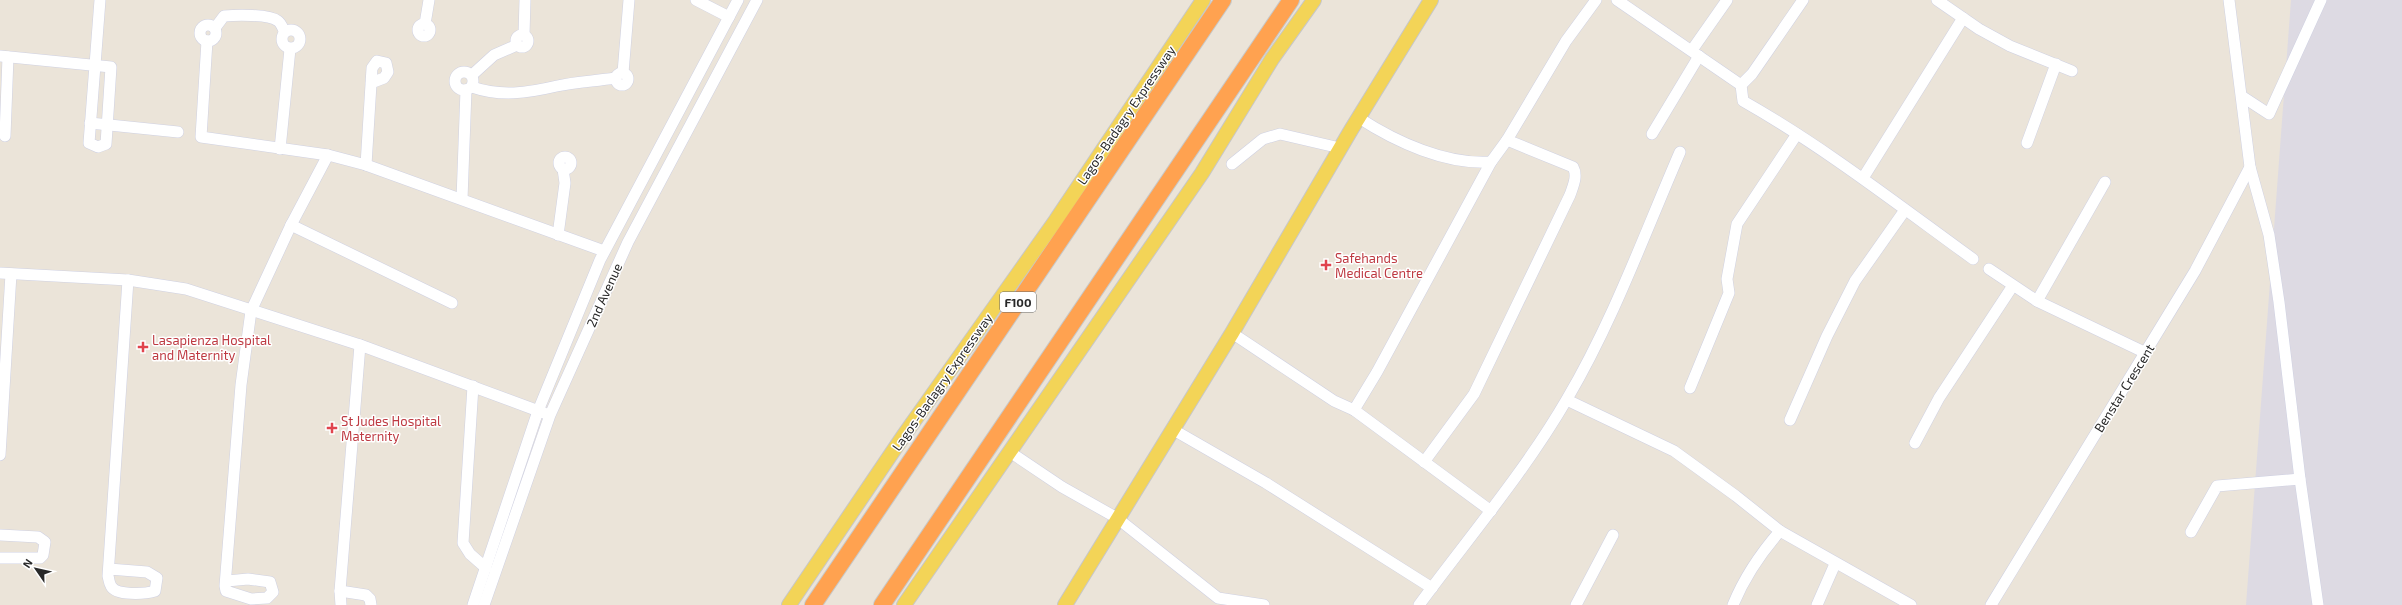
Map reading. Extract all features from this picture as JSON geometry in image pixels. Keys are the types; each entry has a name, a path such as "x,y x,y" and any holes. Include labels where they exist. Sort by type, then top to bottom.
{"highway":[{"name":"Lagos-Badagry Expressway","path":"813,605 1223,0"},
{"path":"882,605 1291,0"}],"main road":[{"path":"1193,14 1194,0"},
{"name":"Lagos-Badagry Expressway","path":"789,605 909,428 1056,220 1203,0"},
{"path":"904,605 1202,173 1272,59 1314,0"},
{"path":"1064,605 1232,333 1340,148 1431,0"}],"street":[{"path":"5,136 4,56 95,64 112,67 113,70 106,144 98,147 89,143 90,123 95,64 100,0"},
{"path":"425,24 428,0"},
{"path":"472,75 494,55 517,45 516,40 518,36 524,35 525,0"},
{"path":"462,199 469,88 474,81 472,75 466,71 459,72 455,78 455,84 460,89 469,88 490,93 540,92 557,86 619,76 629,0"},
{"path":"696,0 729,18"},
{"name":"2nd Avenue","path":"473,605 538,411 604,251 738,0"},
{"name":"2nd Avenue","path":"484,605 550,415 628,242 757,0"},
{"path":"1354,410 1385,358 1491,162 1507,140 1566,41 1596,0"},
{"path":"1617,0 1741,85 1743,101 1797,134 1863,178 1973,259"},
{"path":"1652,134 1695,53 1727,0"},
{"path":"1741,85 1752,74 1803,0"},
{"path":"1937,0 1963,18 2010,46 2072,71"},
{"path":"2229,0 2243,97 2250,167 2270,242 2279,302 2300,479 2318,605"},
{"path":"2243,97 2269,114 2321,0"},
{"path":"280,149 290,49 284,45 282,38 285,32 278,21 268,18 236,15 224,16 215,28 209,25 203,27 201,32 202,38 208,41 201,136 280,149 328,155 366,165 604,251"},
{"path":"1863,178 1963,18"},
{"path":"2027,143 2056,64"},
{"path":"366,165 372,83"},
{"path":"1359,118 1389,136 1431,152 1478,163 1491,162"},
{"path":"90,123 178,132"},
{"path":"1232,164 1263,139 1280,134 1340,148"},
{"path":"1690,388 1729,293 1726,279 1737,224 1797,134"},
{"path":"1424,462 1474,394 1551,235 1575,178 1576,172 1573,167 1507,140"},
{"path":"1419,605 1527,465 1567,400 1597,346 1680,152"},
{"path":"227,581 241,385 250,311 290,225 328,155"},
{"name":"Benstar Crescent","path":"1991,605 2195,271 2250,167"},
{"path":"558,235 565,183 564,170"},
{"path":"2037,301 2105,182"},
{"path":"1790,420 1827,336 1855,281 1905,210"},
{"path":"290,225 452,303"},
{"path":"1989,269 2012,287 2037,301 2146,353"},
{"path":"0,455 6,274 128,280 186,290 360,345 550,415"},
{"path":"109,569 128,280"},
{"path":"1915,443 1939,398 2012,287"},
{"path":"1232,333 1334,401 1354,410 1491,511"},
{"path":"341,605 340,591 360,345"},
{"path":"473,386 463,543 470,554 486,568"},
{"path":"1567,400 1674,451 1736,496 1780,532 1910,605"},
{"path":"1172,429 1266,483 1432,588"},
{"path":"1010,452 1062,487 1117,518 1220,602 1264,605"},
{"path":"2191,532 2217,486 2300,479"},
{"path":"1732,605 1749,571 1764,548 1780,532"},
{"path":"0,535 38,537 45,542 43,555 40,558 0,558"},
{"path":"1576,605 1613,535"},
{"path":"1817,605 1835,564"},
{"path":"340,591 366,595 371,605"}],"shaded area":[{"path":"2291,0 2402,0 2402,605 2246,605"}],"place":[{"name":"Safehands Medical Centre","path":"1326,265"},
{"name":"Lasapienza Hospital and Maternity","path":"143,347"},
{"name":"St Judes Hospital Maternity","path":"332,428"}]}
